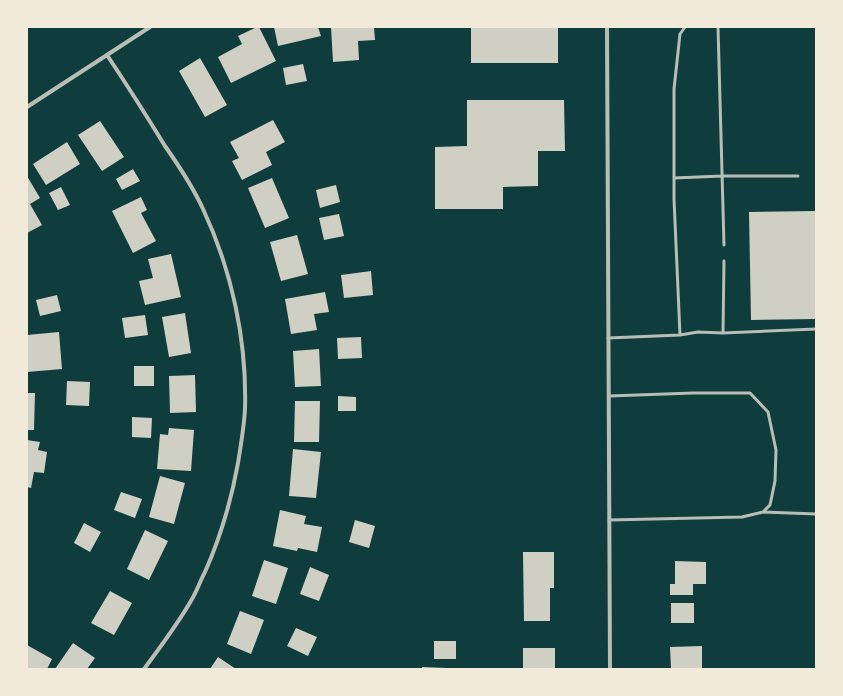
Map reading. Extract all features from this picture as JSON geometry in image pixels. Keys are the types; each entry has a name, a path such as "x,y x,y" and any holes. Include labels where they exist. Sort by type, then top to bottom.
{"street":[{"path":"27,108 150,27"},
{"path":"607,27 610,669"},
{"path":"108,54 190,184 203,208 219,247 230,282 237,311 244,364 245,409 242,441 233,490 227,512 214,550 192,598 175,626 144,669"}],"lane":[{"path":"680,335 674,178 674,89 680,34 685,27"},
{"path":"718,27 724,244"},
{"path":"674,178 722,176 798,176"},
{"path":"723,333 724,261"},
{"path":"608,338 680,335 698,332 723,333 816,329"},
{"path":"609,396 693,393 750,393 768,412 776,450 775,481 770,505 763,512"},
{"path":"609,520 742,517 763,512 816,514"}],"building":[{"path":"259,27 276,61 231,83 218,57 242,44 238,36"},
{"path":"274,27 318,27 321,36 278,46"},
{"path":"331,27 374,27 375,40 358,41 359,60 333,62"},
{"path":"471,27 558,27 558,63 471,63"},
{"path":"200,58 227,105 205,117 179,71"},
{"path":"303,64 307,81 286,85 283,68"},
{"path":"467,100 564,100 565,151 538,151 538,186 503,187 503,209 435,209 435,147 467,146"},
{"path":"273,120 285,142 266,152 272,165 242,180 232,161 239,158 230,142"},
{"path":"100,121 124,157 102,171 78,135"},
{"path":"67,142 80,164 46,185 33,164"},
{"path":"133,169 140,181 122,190 116,179"},
{"path":"27,176 40,198 30,204 42,225 27,233"},
{"path":"272,178 289,218 265,228 248,188"},
{"path":"336,185 340,202 320,208 316,190"},
{"path":"61,187 70,205 58,210 49,193"},
{"path":"141,197 147,210 141,213 156,241 133,253 112,211"},
{"path":"816,211 816,319 751,320 749,212"},
{"path":"339,214 344,236 324,240 319,218"},
{"path":"297,235 308,274 281,281 270,242"},
{"path":"171,254 181,297 145,305 139,281 153,278 148,259"},
{"path":"371,271 373,295 344,298 341,275"},
{"path":"325,292 329,312 314,314 317,330 291,334 285,299"},
{"path":"57,295 61,311 40,316 36,300"},
{"path":"185,313 191,353 169,357 162,317"},
{"path":"145,315 148,335 125,338 122,318"},
{"path":"59,332 62,369 27,372 27,335"},
{"path":"361,337 362,358 338,359 337,338"},
{"path":"319,349 321,386 295,387 293,351"},
{"path":"134,366 154,366 154,386 134,386"},
{"path":"195,375 196,412 170,413 169,376"},
{"path":"67,381 90,382 89,406 66,405"},
{"path":"27,393 35,393 34,430 27,430"},
{"path":"338,396 356,397 356,411 338,411"},
{"path":"295,401 320,401 319,442 294,442"},
{"path":"132,417 152,418 151,438 132,437"},
{"path":"169,428 194,430 191,471 157,469 160,434 168,435"},
{"path":"27,440 40,442 38,450 47,452 44,473 34,472 31,488 27,487"},
{"path":"293,449 321,452 316,498 289,496"},
{"path":"160,476 185,483 174,524 149,517"},
{"path":"121,492 142,499 135,518 114,510"},
{"path":"280,510 306,516 304,524 322,527 317,552 298,548 297,551 273,546"},
{"path":"355,520 375,526 369,548 349,542"},
{"path":"84,523 101,532 90,552 74,543"},
{"path":"145,530 168,541 149,580 127,569"},
{"path":"523,552 554,552 554,588 550,588 550,621 524,621"},
{"path":"264,560 288,568 276,604 252,596"},
{"path":"675,561 706,562 706,584 693,584 693,595 670,595 670,584 675,584"},
{"path":"310,567 329,575 319,601 300,594"},
{"path":"110,591 132,603 114,635 91,623"},
{"path":"671,603 694,603 694,623 671,623"},
{"path":"240,611 264,620 251,654 227,644"},
{"path":"296,628 317,637 308,656 287,646"},
{"path":"434,641 456,641 456,659 434,659"},
{"path":"73,643 95,658 87,669 55,669"},
{"path":"27,645 52,659 47,669 27,669"},
{"path":"702,646 702,669 671,669 670,647"},
{"path":"523,648 555,648 555,669 523,669"},
{"path":"218,657 236,669 210,669"},
{"path":"422,667 447,668 447,669 422,669"}]}
